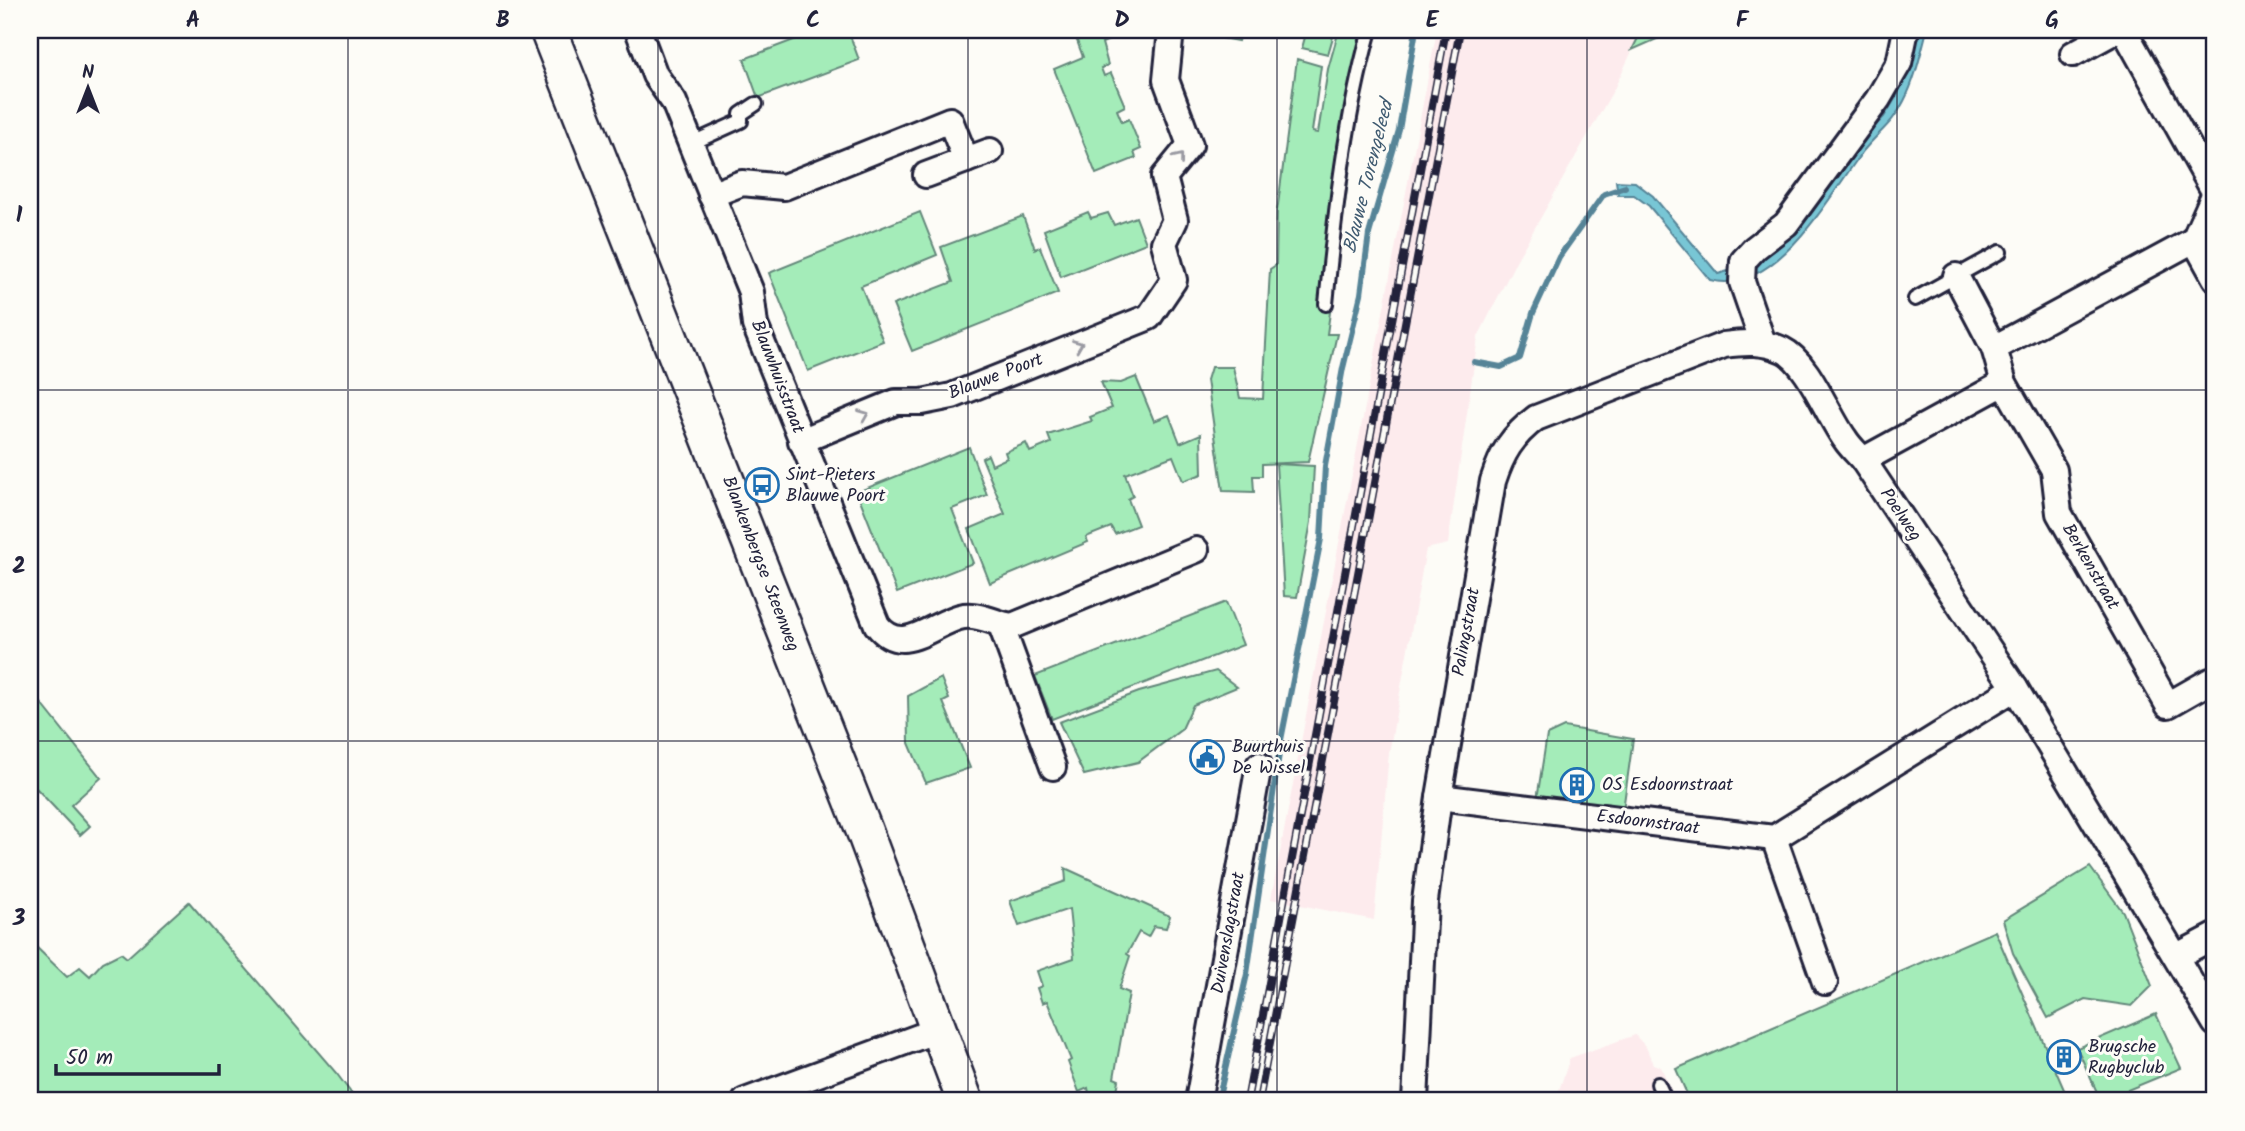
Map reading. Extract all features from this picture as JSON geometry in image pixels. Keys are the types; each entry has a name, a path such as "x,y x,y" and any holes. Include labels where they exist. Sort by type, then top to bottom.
{"main road":[{"name":"Blankenbergse Steenweg","path":"548,30 715,449 965,1101"}],"street":[{"name":"Blauwhuisstraat","path":"638,30 655,75 674,102 751,292 755,325 877,625 884,634 893,640 905,640 964,616 982,617 1001,625 1012,626 1196,550"},
{"name":"Blauwe Poort","path":"801,441 896,402 922,402 953,396 1149,317 1174,280 1164,243 1175,220 1164,177 1190,145 1166,80 1171,30"},
{"path":"1763,343 1742,282 1744,261 1755,248 1786,224 1878,99 1899,63 1906,30"},
{"path":"2073,54 2117,30"},
{"path":"1994,348 2194,240 2215,193 2124,30"},
{"path":"711,195 742,183 784,187 950,120 966,160"},
{"path":"926,175 990,151"},
{"path":"2194,240 2215,278"},
{"name":"Berkenstraat","path":"1956,276 1994,348 2004,383 2054,470 2059,513 2168,705 2210,681"},
{"name":"Poelweg","path":"1763,343 1786,351 1800,365 1845,440 1863,460 2015,688 2215,1023"},
{"name":"Palingstraat","path":"1415,1101 1425,901 1439,797 1493,481 1502,452 1520,430 1536,418 1724,345 1763,343"},
{"path":"1863,460 2004,383"},
{"path":"1001,625 1053,767"},
{"path":"1825,982 1774,838 2015,688"},
{"name":"Duivenslagstraat","path":"1198,1101 1259,765"},
{"name":"Esdoornstraat","path":"1439,797 1774,838"},
{"path":"2177,956 2215,936"},
{"path":"745,1101 940,1030"}],"lane":[{"path":"1326,304 1341,178 1358,71 1370,30"},
{"path":"690,144 741,121 741,114 756,104"},
{"path":"1915,299 2000,251"},
{"path":"1658,1084 1666,1101"}],"shaded area":[{"path":"1437,30 1642,30 1614,89 1516,261 1478,337 1448,544 1426,549 1389,753 1374,920 1271,899"},
{"path":"1635,1035 1646,1047 1653,1064 1661,1067 1676,1101 1560,1101 1559,1090 1570,1058"}],"green space":[{"path":"820,30 848,30 859,60 758,98 744,59"},
{"path":"1073,30 1119,30 1121,35 1102,43 1108,65 1101,68 1104,76 1111,73 1125,106 1117,110 1122,122 1129,119 1141,149 1134,152 1136,158 1096,174 1054,69 1083,57"},
{"path":"1179,30 1241,30 1238,41"},
{"path":"1307,30 1335,30 1328,54 1302,48"},
{"path":"1339,30 1374,30 1363,72 1327,334 1337,334 1308,462 1262,464 1262,476 1253,476 1254,492 1223,491 1207,380 1211,367 1233,367 1240,398 1263,399 1270,269 1276,265 1277,212 1297,59 1321,66 1312,132 1318,133 1328,69"},
{"path":"1642,30 1677,30 1632,50"},
{"path":"920,212 937,255 861,286 883,341 808,371 769,273"},
{"path":"1088,212 1091,218 1108,213 1114,225 1136,217 1146,243 1061,277 1044,230"},
{"path":"1023,216 1035,249 1040,247 1058,293 912,351 893,305 953,282 941,247"},
{"path":"1136,377 1154,421 1169,415 1180,443 1201,434 1202,474 1183,481 1173,456 1125,474 1133,496 1128,499 1138,525 1115,534 1111,527 1086,537 1088,542 990,583 969,529 1005,514 982,458 988,455 992,465 1007,458 1005,452 1026,443 1030,452 1051,443 1048,435 1092,421 1090,417 1112,408 1101,382 1121,383"},
{"path":"969,447 987,495 952,509 973,563 897,593 857,492"},
{"path":"1276,464 1314,466 1311,522 1297,597 1284,596"},
{"path":"1226,602 1243,645 1052,719 1035,676"},
{"path":"1216,671 1237,687 1193,705 1182,729 1138,762 1084,775 1059,722 1139,692"},
{"path":"941,678 949,699 943,702 970,768 926,783 909,743 908,696"},
{"path":"30,689 101,778 71,805 90,826 80,835 37,789 30,795"},
{"path":"1564,727 1633,739 1623,810 1537,799 1547,735"},
{"path":"2090,867 2123,912 2152,986 2132,1006 2085,999 2048,1018 2013,953 2003,920"},
{"path":"1065,868 1170,916 1166,928 1154,926 1148,937 1139,932 1127,954 1130,956 1119,989 1129,993 1114,1078 1119,1080 1116,1096 1089,1093 1088,1088 1079,1092 1068,1062 1071,1060 1047,1001 1042,1003 1037,988 1042,986 1037,971 1074,958 1069,909 1019,926 1010,901 1066,881"},
{"path":"189,902 337,1074 357,1101 30,1101 30,947 33,944 67,977 80,967 90,976 103,962 121,953 127,958"},
{"path":"1995,931 2069,1101 1690,1101 1676,1069"},
{"path":"2156,1014 2181,1068 2101,1101 2077,1048"}],"water":[{"path":"1919,30 1927,30 1915,75 1900,108 1864,150 1799,238 1779,258 1757,273 1734,281 1710,280 1649,206 1634,195 1618,195 1616,181 1635,182 1653,196 1718,274 1752,264 1775,250 1802,224 1860,141 1884,117 1898,94"}],"waterway":[{"path":"1218,1101 1247,974 1281,740 1321,539 1325,466 1343,368 1361,294 1369,234 1399,130 1416,30"},
{"name":"Blauwe Torengeleed","path":"1474,362 1501,367 1520,358 1533,313 1559,257 1604,194 1625,187"}],"railway":[{"path":"1247,1101 1446,30"},
{"path":"1259,1101 1460,30"}],"place":[{"name":"Sint-Pieters Blauwe Poort","path":"762,485"},
{"name":"Buurthuis De Wissel","path":"1207,757"},
{"name":"OS Esdoornstraat","path":"1577,785"},
{"name":"Brugsche Rugbyclub","path":"2064,1057"}]}
